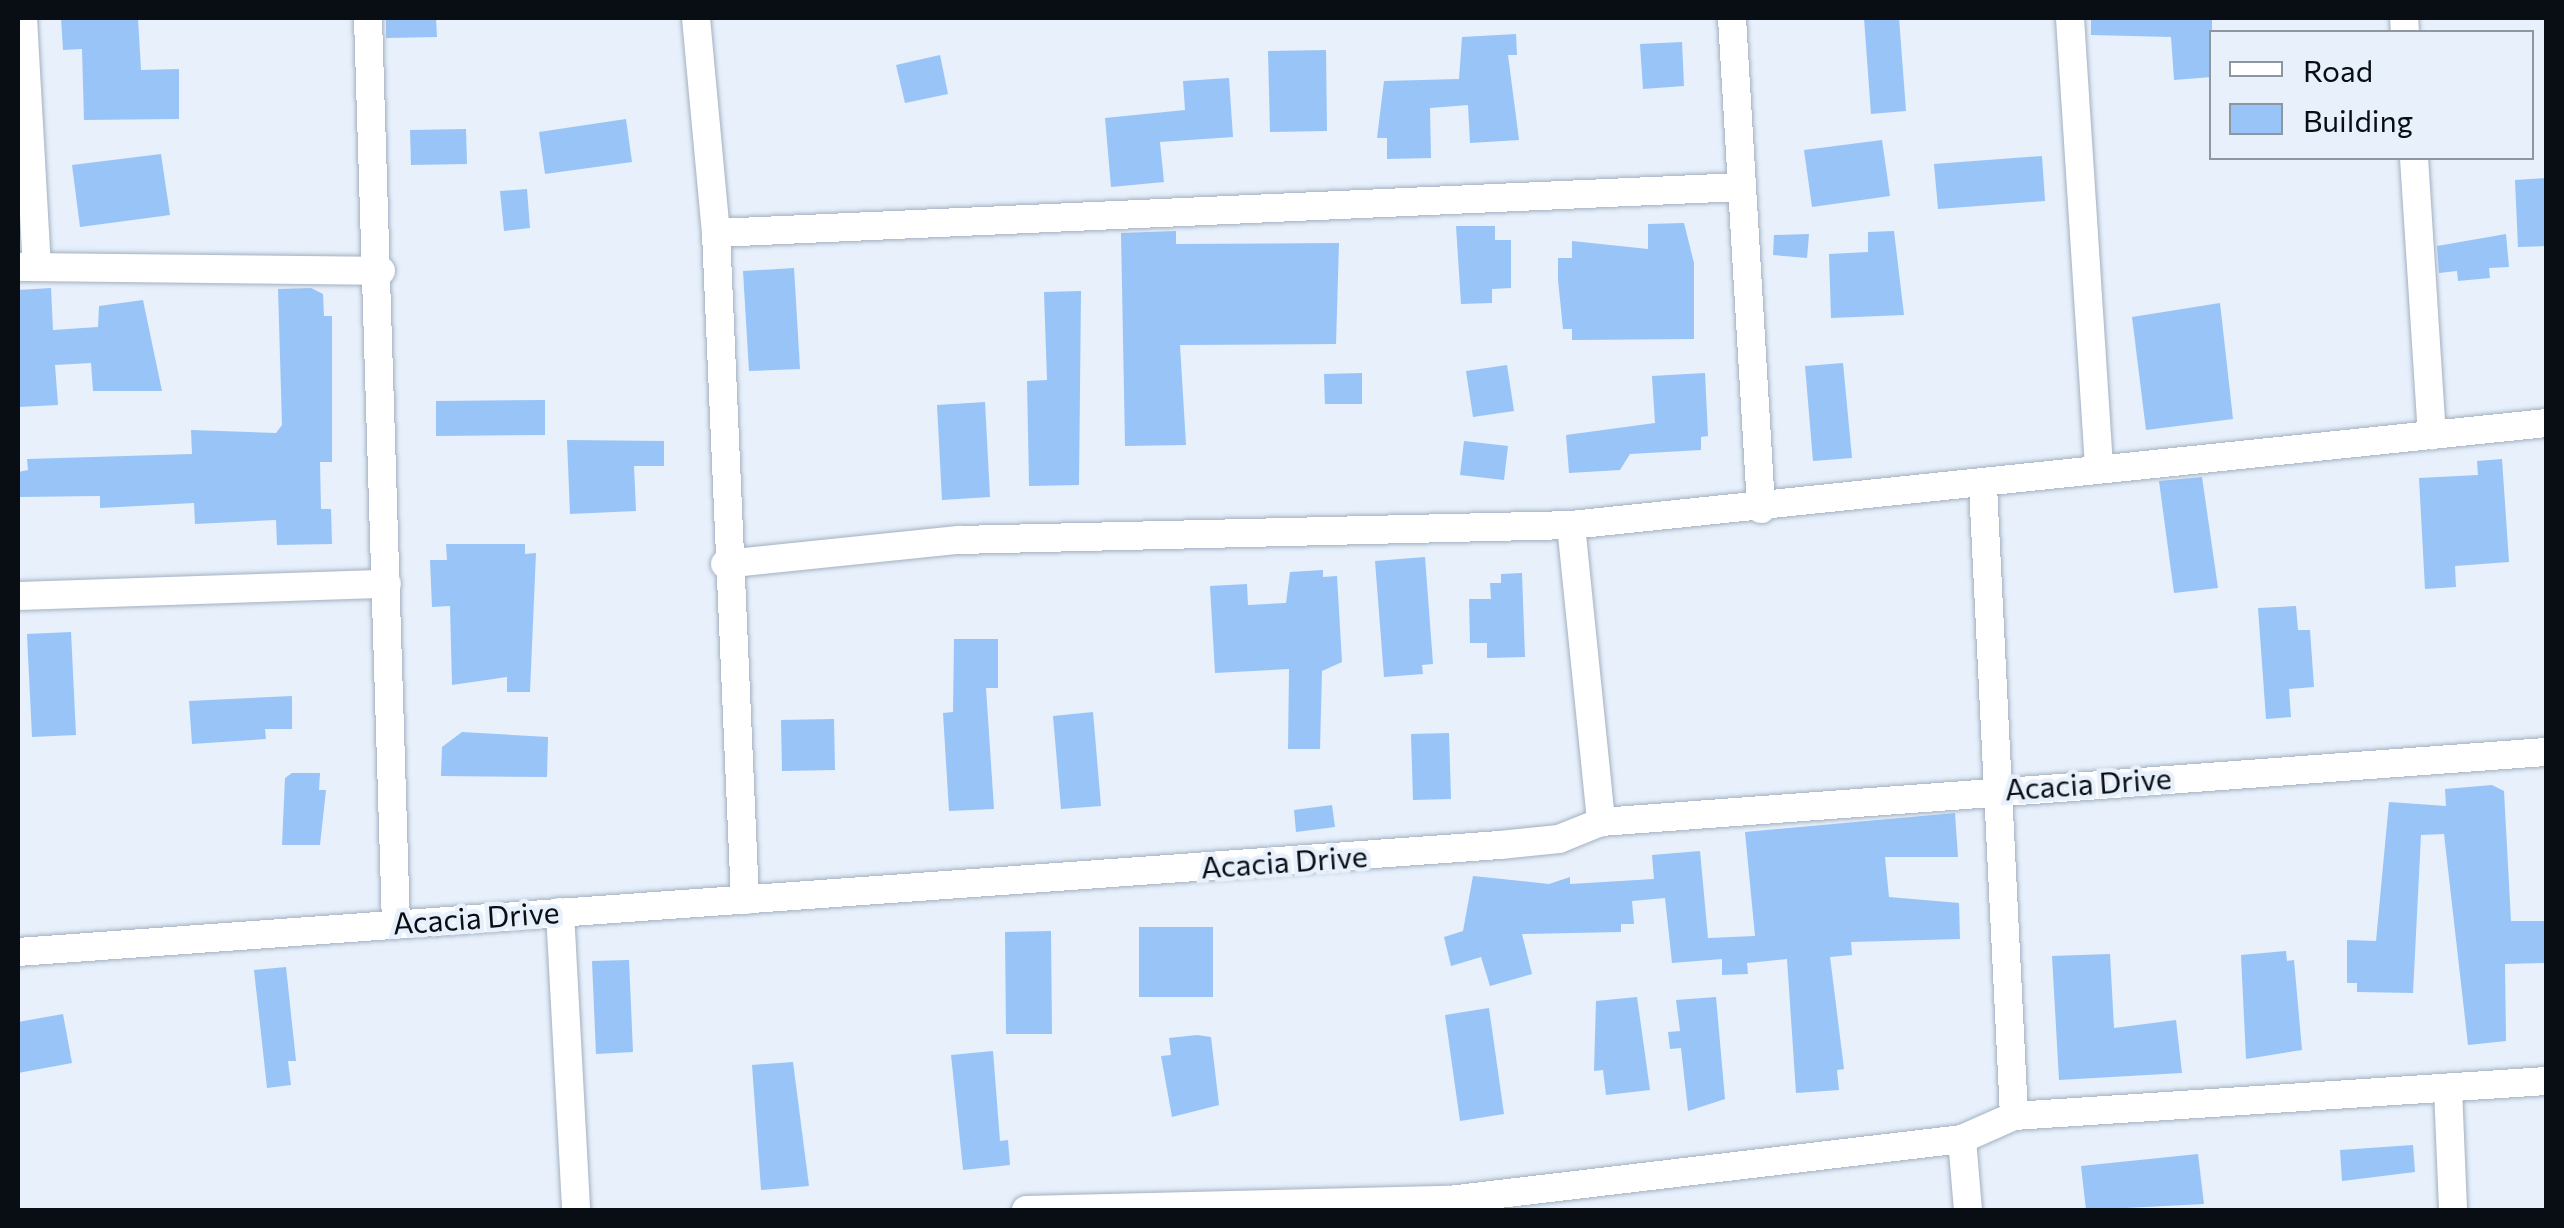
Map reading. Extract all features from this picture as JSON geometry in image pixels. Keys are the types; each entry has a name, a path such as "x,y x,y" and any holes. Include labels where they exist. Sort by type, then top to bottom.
{"street":[{"path":"23,18 27,266 381,272"},
{"path":"368,18 381,272 396,922"},
{"path":"696,18 716,233 724,564 745,900"},
{"path":"1732,18 1762,509"},
{"path":"2070,18 2099,464"},
{"path":"2414,160 2432,435"},
{"path":"716,233 1742,187"},
{"path":"724,564 959,540 1571,526 1982,486 2099,464 2546,423"},
{"path":"1982,486 2014,1116"},
{"path":"1571,526 1602,822"},
{"path":"18,596 387,584"},
{"name":"Acacia Drive","path":"18,952 1500,845 1559,839 1602,822 1999,789 2546,752"},
{"path":"560,912 576,1210"},
{"path":"1026,1210 1449,1205 1962,1139 2014,1116 2546,1081"},
{"path":"2448,1088 2453,1210"},
{"path":"1962,1139 1968,1210"}],"building":[{"path":"61,18 138,18 141,70 179,69 179,119 84,120 82,49 63,50"},
{"path":"386,18 436,18 437,37 386,38"},
{"path":"1864,18 1899,18 1906,111 1871,114"},
{"path":"2091,18 2212,18 2209,77 2174,80 2171,37 2091,35"},
{"path":"1516,34 1517,55 1508,55 1519,140 1470,143 1468,105 1430,108 1431,158 1387,159 1387,138 1377,138 1384,81 1459,79 1462,37"},
{"path":"1682,42 1684,86 1643,89 1640,44"},
{"path":"1326,50 1327,131 1270,132 1268,51"},
{"path":"940,55 948,94 905,103 896,65"},
{"path":"1229,78 1233,137 1160,142 1164,182 1111,187 1105,118 1185,110 1183,81"},
{"path":"626,119 632,162 545,174 539,132"},
{"path":"466,129 467,164 411,165 410,130"},
{"path":"1882,140 1890,196 1812,207 1804,150"},
{"path":"161,154 170,215 80,227 72,165"},
{"path":"2042,156 2045,201 1938,209 1934,164"},
{"path":"2546,178 2546,246 2518,247 2515,180"},
{"path":"527,189 530,228 504,231 500,191"},
{"path":"1684,223 1694,263 1694,339 1572,340 1572,329 1563,329 1558,258 1572,258 1572,241 1648,249 1648,224"},
{"path":"1456,226 1495,226 1495,240 1511,240 1511,288 1492,289 1492,303 1461,304"},
{"path":"1176,231 1176,244 1339,243 1336,344 1180,345 1186,445 1125,446 1121,233"},
{"path":"1894,231 1904,315 1831,318 1829,254 1868,252 1868,232"},
{"path":"1809,234 1807,258 1773,255 1774,235"},
{"path":"2506,234 2509,267 2489,268 2490,278 2458,281 2457,271 2439,273 2437,246"},
{"path":"794,268 800,369 749,371 743,271"},
{"path":"51,288 53,330 98,327 99,306 143,300 162,391 93,391 91,363 55,365 58,405 18,407 18,290"},
{"path":"311,288 323,294 324,316 332,316 332,462 320,462 321,509 331,509 332,544 277,545 276,520 195,524 194,503 100,508 100,496 18,497 18,472 28,470 27,459 192,454 191,430 276,433 282,425 278,289"},
{"path":"1081,291 1079,485 1029,486 1027,381 1047,380 1044,292"},
{"path":"2220,303 2233,419 2146,430 2132,317"},
{"path":"1843,363 1852,458 1813,461 1805,366"},
{"path":"1507,365 1514,411 1473,417 1466,371"},
{"path":"1362,373 1362,404 1325,404 1324,374"},
{"path":"1705,373 1708,436 1701,437 1701,450 1630,454 1620,470 1569,473 1566,435 1655,423 1652,376"},
{"path":"545,400 545,435 436,436 436,401"},
{"path":"985,402 990,497 942,500 937,405"},
{"path":"567,440 664,441 664,466 634,466 636,511 570,514"},
{"path":"1464,441 1508,446 1504,480 1460,475"},
{"path":"2502,459 2509,562 2455,566 2456,587 2425,589 2419,478 2478,475 2477,461"},
{"path":"2202,477 2218,588 2174,593 2159,481"},
{"path":"446,544 525,544 525,554 536,553 530,692 507,692 507,677 452,685 450,606 432,607 430,560 447,560"},
{"path":"1425,557 1433,664 1422,665 1423,674 1384,677 1375,561"},
{"path":"1323,570 1323,577 1337,576 1342,662 1322,671 1320,749 1288,749 1289,669 1215,673 1210,586 1247,584 1248,605 1286,603 1290,572"},
{"path":"1522,573 1525,657 1487,658 1487,643 1470,643 1469,599 1491,599 1490,583 1501,583 1501,574"},
{"path":"2296,606 2298,630 2310,630 2314,687 2289,689 2291,717 2266,719 2258,608"},
{"path":"71,632 76,735 32,737 27,634"},
{"path":"954,639 998,639 998,688 986,688 994,809 949,811 943,713 953,712"},
{"path":"292,696 292,729 265,729 266,739 192,744 189,701"},
{"path":"1093,712 1101,806 1061,809 1053,716"},
{"path":"834,719 835,770 782,771 781,720"},
{"path":"462,732 548,737 547,777 441,776 442,747"},
{"path":"1449,733 1451,799 1413,800 1411,734"},
{"path":"292,773 320,773 319,790 326,790 320,845 282,845 285,778"},
{"path":"2492,785 2504,791 2511,921 2544,921 2546,963 2505,964 2506,1041 2468,1045 2444,834 2421,835 2413,993 2357,992 2357,983 2347,983 2347,940 2376,941 2389,802 2446,806 2445,789"},
{"path":"1332,805 1335,827 1296,832 1294,810"},
{"path":"1955,813 1958,857 1885,857 1889,897 1959,903 1960,939 1851,942 1852,955 1830,957 1844,1069 1837,1070 1839,1090 1796,1093 1787,959 1747,963 1748,974 1722,975 1722,959 1672,963 1665,898 1632,901 1634,924 1621,924 1621,932 1522,934 1532,974 1490,986 1481,957 1451,966 1444,937 1463,931 1473,876 1549,884 1570,877 1570,884 1654,879 1652,855 1700,851 1708,938 1755,936 1745,832"},
{"path":"1139,927 1213,927 1213,997 1139,997"},
{"path":"1051,931 1052,1034 1006,1034 1005,932"},
{"path":"2286,951 2287,961 2294,960 2302,1050 2246,1059 2241,955"},
{"path":"2110,954 2114,1028 2176,1020 2182,1073 2059,1080 2052,956"},
{"path":"629,960 633,1052 596,1054 592,961"},
{"path":"286,967 296,1061 288,1061 291,1085 267,1088 254,970"},
{"path":"1637,997 1650,1090 1606,1095 1603,1070 1594,1071 1596,1001"},
{"path":"1716,997 1725,1099 1688,1111 1681,1048 1670,1049 1668,1032 1680,1031 1676,1000"},
{"path":"1489,1008 1504,1114 1460,1121 1445,1015"},
{"path":"63,1014 72,1063 18,1073 18,1022"},
{"path":"1211,1037 1219,1105 1172,1117 1161,1056 1171,1055 1169,1038"},
{"path":"993,1051 1000,1141 1008,1140 1010,1165 963,1170 951,1055"},
{"path":"793,1062 809,1186 761,1190 752,1065"},
{"path":"2413,1145 2415,1172 2342,1181 2340,1150"},
{"path":"2198,1154 2204,1204 2086,1210 2081,1166"}]}
